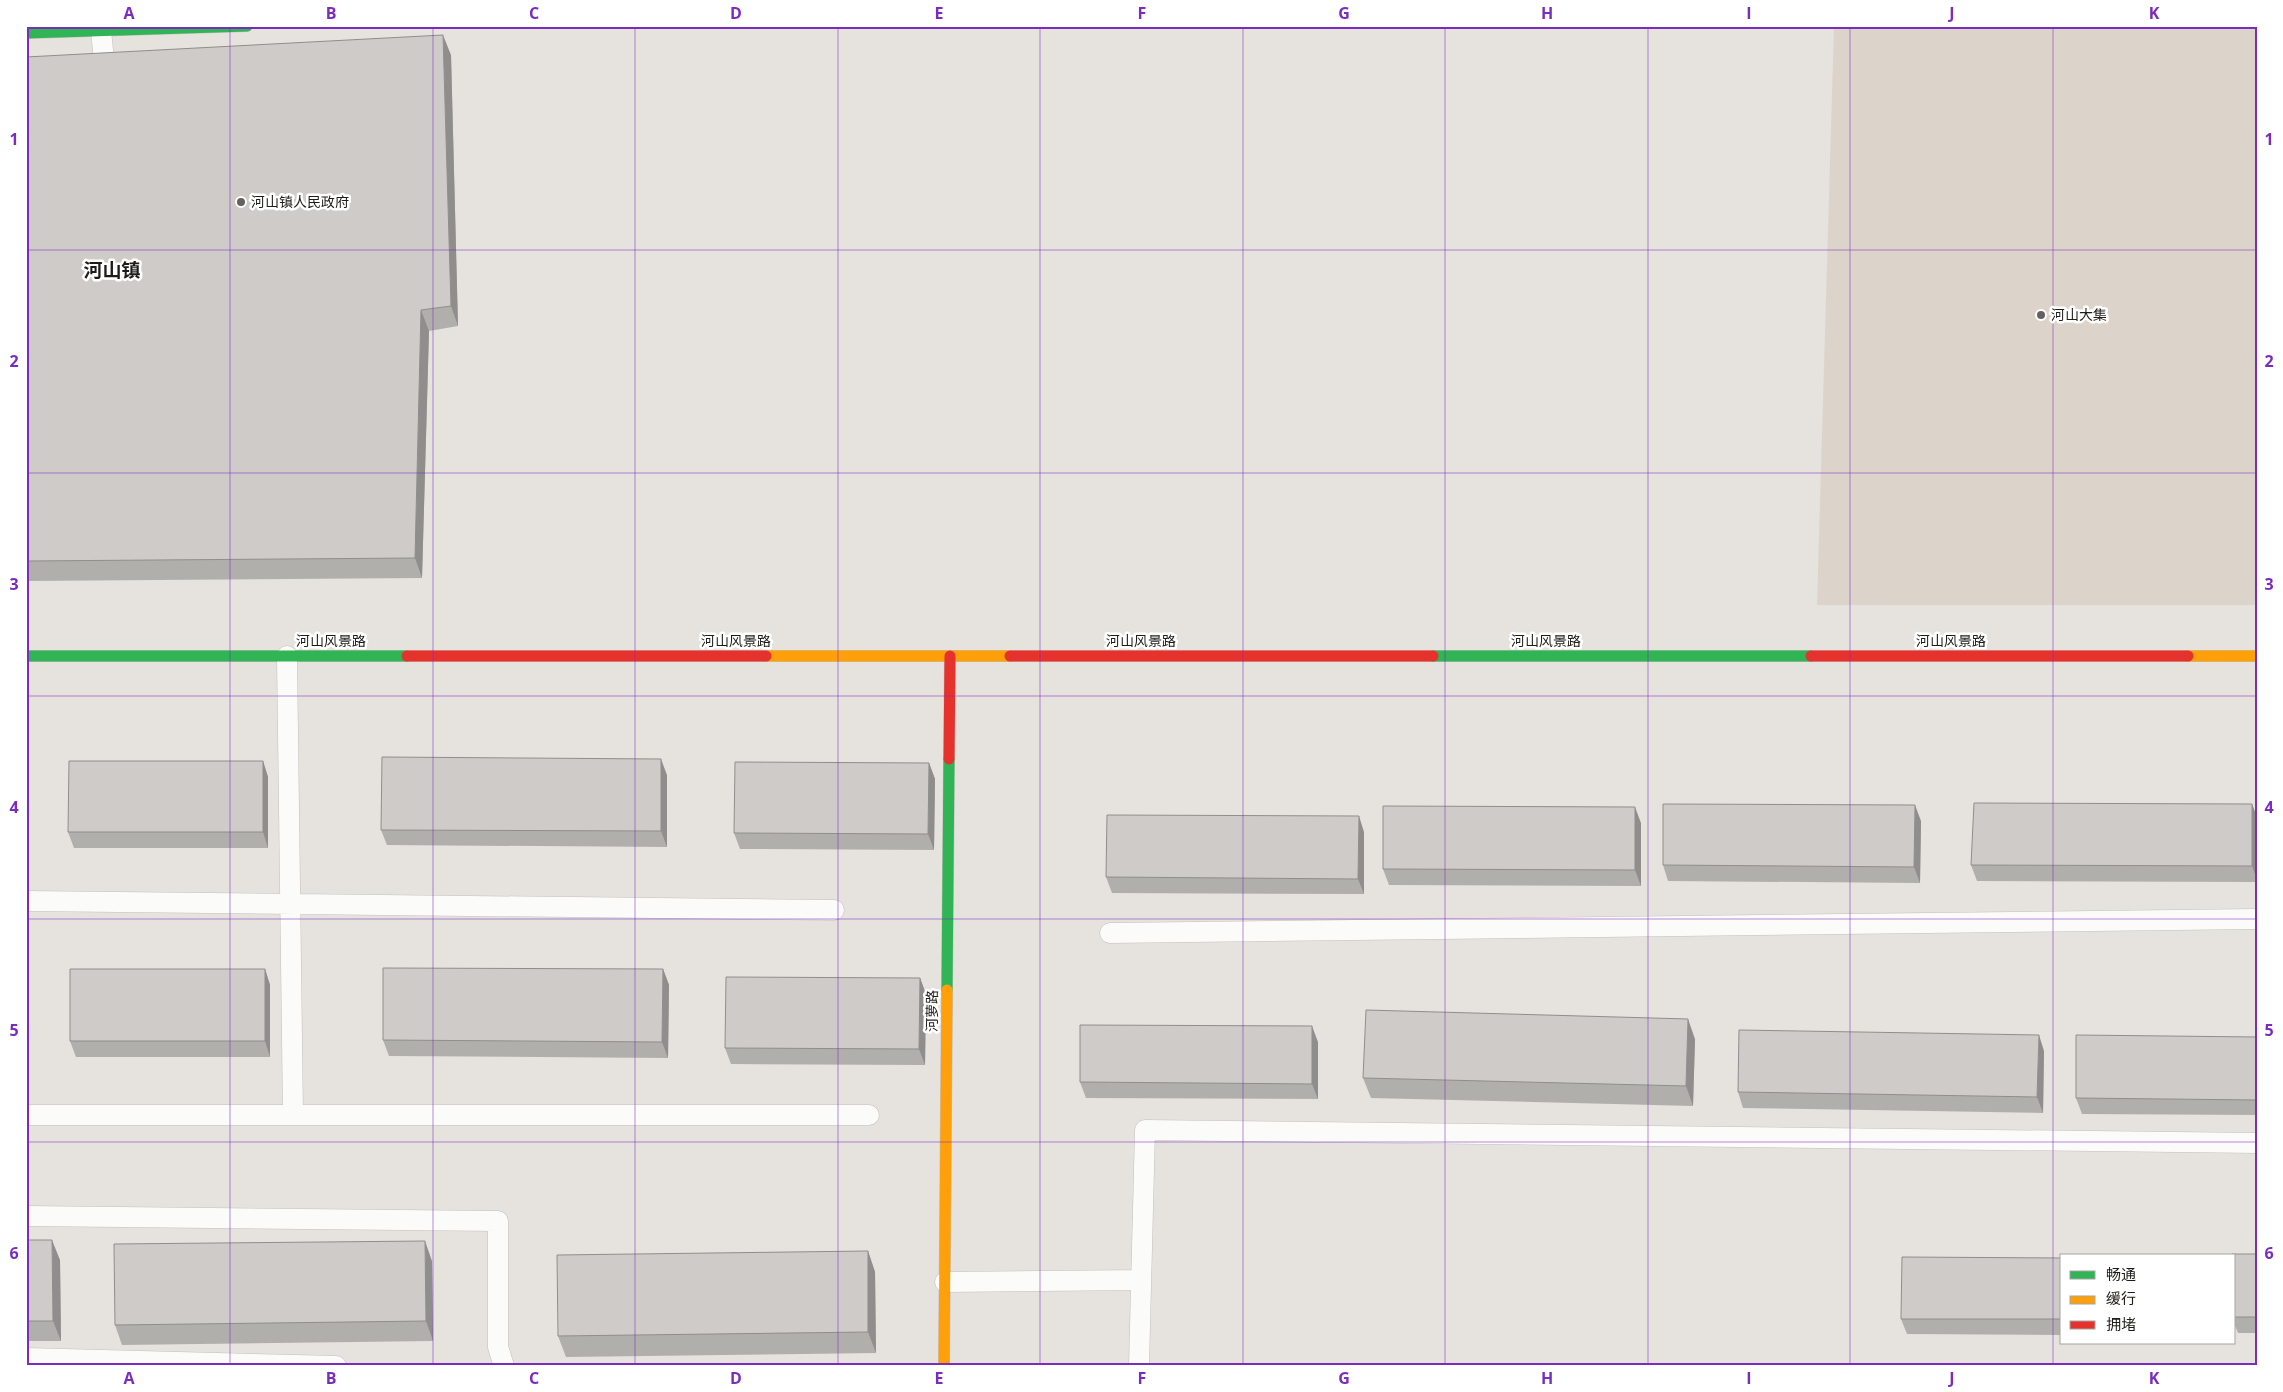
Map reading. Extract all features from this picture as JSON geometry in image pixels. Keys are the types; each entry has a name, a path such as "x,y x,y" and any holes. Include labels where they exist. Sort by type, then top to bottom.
{"main road":[{"path":"26,33 247,26"},
{"name":"河山风景路","path":"26,656 2257,656"},
{"name":"河萝路","path":"944,1366 950,656"}],"lane":[{"path":"101,31 107,98"},
{"path":"287,656 293,1115"},
{"path":"26,901 834,910"},
{"path":"1110,933 2257,919"},
{"path":"26,1115 869,1116"},
{"path":"1139,1366 1145,1130 2257,1143"},
{"path":"26,1216 498,1221 498,1347 504,1366"},
{"path":"945,1282 1142,1280"},
{"path":"26,1358 157,1363 336,1366"}],"shaded area":[{"name":"河山大集","path":"1834,26 2257,26 2257,605 1817,605"}],"building":[{"name":"河山镇人民政府","path":"443,35 451,306 421,310 415,558 26,561 26,57"},
{"path":"382,757 661,759 661,831 381,830"},
{"path":"69,761 263,761 263,832 68,832"},
{"path":"735,762 929,763 928,834 734,833"},
{"path":"1974,803 2252,804 2252,866 1971,865"},
{"path":"1663,804 1915,805 1914,867 1663,865"},
{"path":"1383,806 1635,807 1635,870 1383,869"},
{"path":"1107,815 1359,816 1358,879 1106,877"},
{"path":"383,968 663,969 662,1042 383,1040"},
{"path":"70,969 265,969 265,1041 70,1041"},
{"path":"726,977 920,978 919,1049 725,1048"},
{"path":"1366,1010 1688,1019 1686,1086 1363,1078"},
{"path":"1080,1025 1312,1026 1312,1084 1080,1082"},
{"path":"1739,1030 2039,1035 2037,1097 1738,1092"},
{"path":"2076,1035 2257,1037 2257,1100 2076,1098"},
{"path":"26,1240 52,1240 53,1321 26,1321"},
{"path":"425,1241 426,1321 115,1325 114,1244"},
{"path":"868,1251 868,1332 558,1336 557,1255"},
{"path":"2236,1254 2257,1254 2257,1317 2236,1317"},
{"path":"1902,1257 2060,1258 2060,1319 1901,1319"}],"traffic: fast":[{"path":"26,33 247,26"},
{"path":"26,656 407,656"},
{"path":"1433,656 1811,656"},
{"path":"947,990 949,759"}],"traffic: slow":[{"path":"766,656 1010,656"},
{"path":"2188,656 2257,656"},
{"path":"944,1366 947,990"}],"traffic: jam":[{"path":"407,656 766,656"},
{"path":"949,759 950,656"},
{"path":"1010,656 1433,656"},
{"path":"1811,656 2188,656"}],"place":[{"name":"河山镇人民政府","path":"241,202"},
{"name":"河山大集","path":"2041,315"}],"district":[{"name":"河山镇","path":"112,270"}]}
